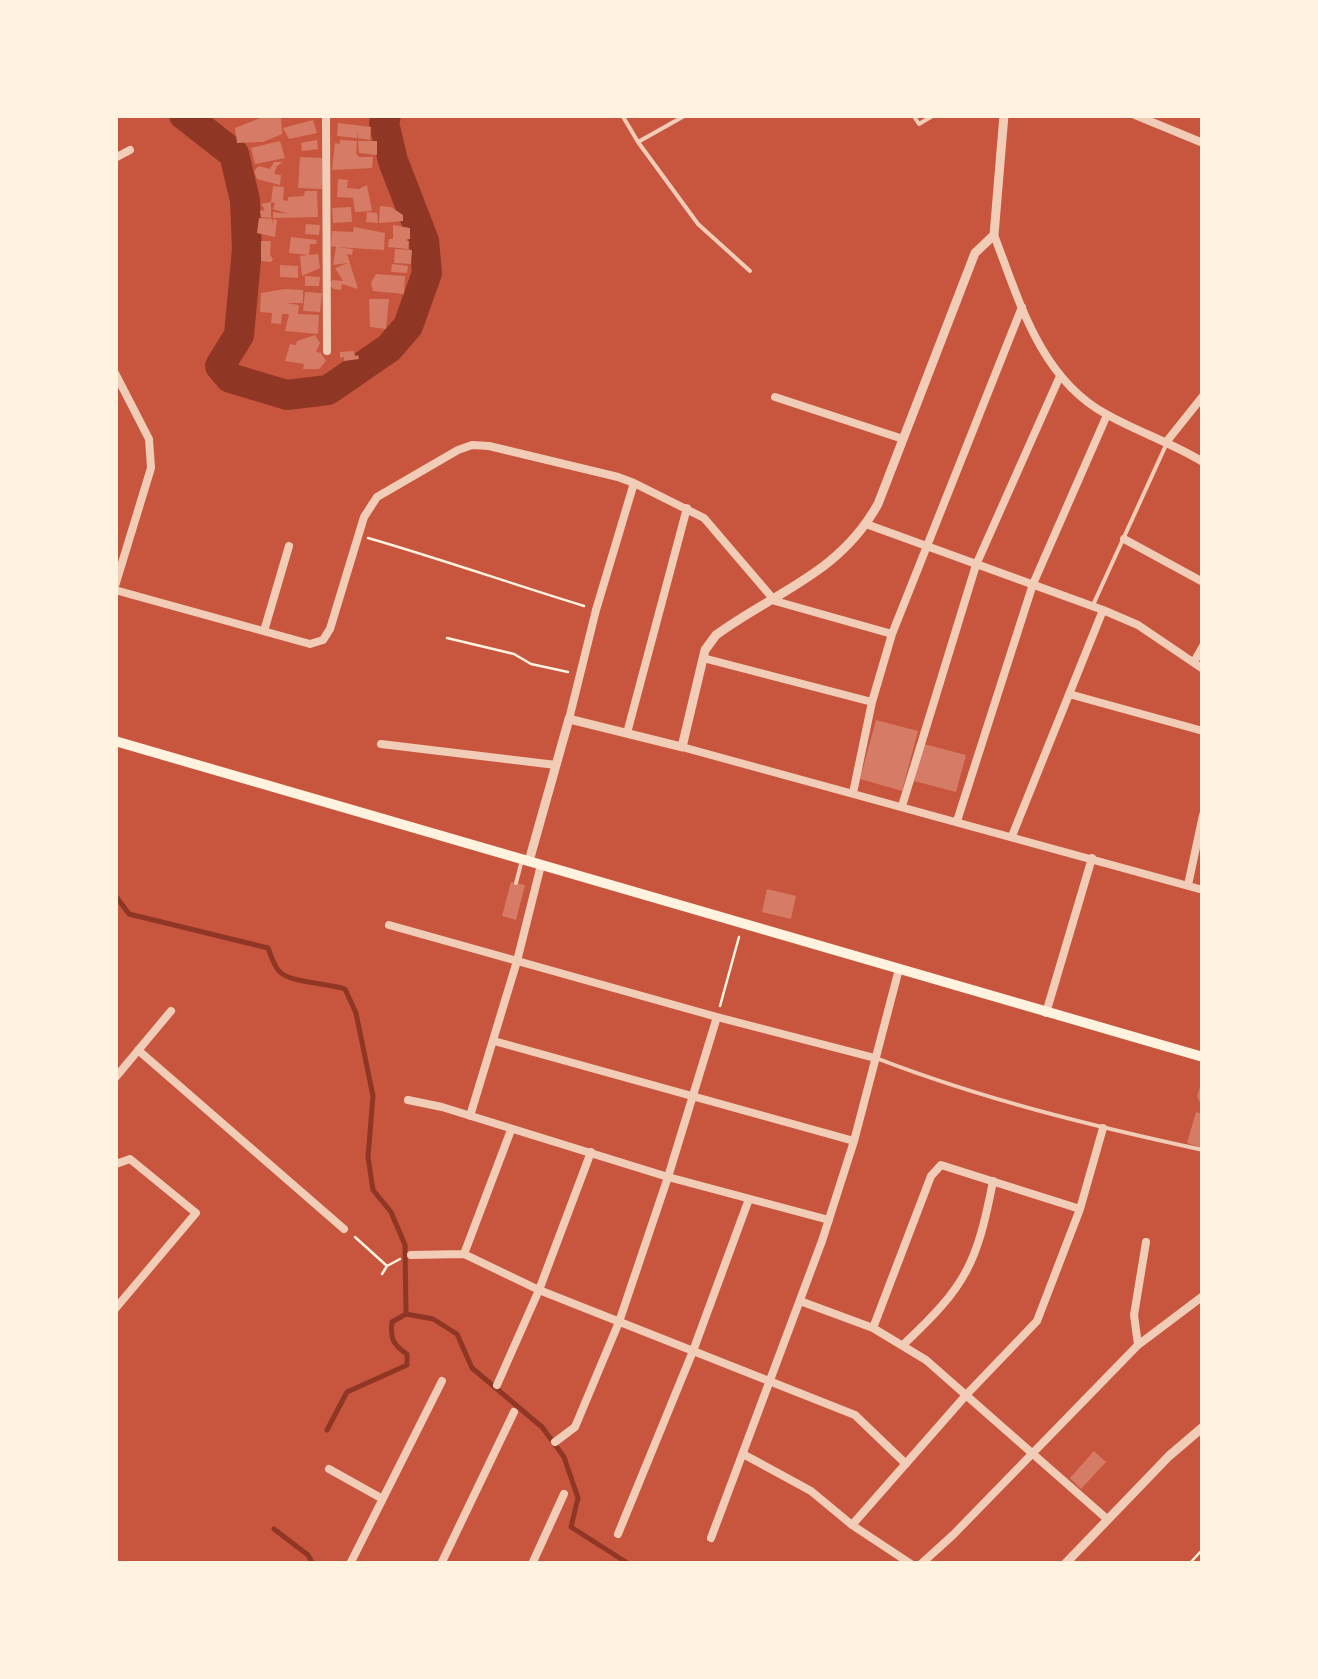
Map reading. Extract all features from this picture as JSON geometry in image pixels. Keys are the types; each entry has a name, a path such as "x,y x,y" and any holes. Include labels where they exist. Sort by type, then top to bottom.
{"main road":[{"path":"115,741 1203,1057"}],"street":[{"path":"326,115 328,351"},
{"path":"1004,115 994,235 1038,344 1060,376 1083,399 1107,415 1167,441 1203,462"},
{"path":"1135,115 1203,143"},
{"path":"115,158 130,150"},
{"path":"682,747 702,658 716,635 826,566 866,524 975,253 994,235"},
{"path":"853,793 872,702 892,634 1022,308"},
{"path":"115,374 148,440 151,468 115,588 310,644 323,640 330,629 357,535 377,497 458,450 489,446 630,482 687,508 709,523 774,601 892,634"},
{"path":"902,806 976,565 1060,376"},
{"path":"1167,441 1203,396"},
{"path":"774,397 903,440"},
{"path":"957,821 1033,584 1107,415"},
{"path":"526,860 569,720 630,482"},
{"path":"626,734 687,508"},
{"path":"866,524 1138,625 1203,669"},
{"path":"1124,540 1203,582"},
{"path":"264,631 288,546"},
{"path":"1012,836 1103,610"},
{"path":"1194,662 1203,646"},
{"path":"702,658 872,702"},
{"path":"1069,694 1203,731"},
{"path":"569,720 682,747 1203,890"},
{"path":"381,744 556,765"},
{"path":"1188,884 1203,815"},
{"path":"1046,1013 1092,858"},
{"path":"470,1116 542,865"},
{"path":"389,925 874,1058"},
{"path":"711,1538 829,1220 854,1141 898,969"},
{"path":"115,1078 171,1011"},
{"path":"554,1442 575,1427 619,1322 717,1018"},
{"path":"494,1040 854,1141"},
{"path":"138,1050 344,1230"},
{"path":"408,1100 829,1220"},
{"path":"852,1525 1037,1320 1080,1209 1103,1128"},
{"path":"464,1254 510,1130"},
{"path":"497,1385 539,1290 591,1152"},
{"path":"115,1165 130,1159 196,1213 115,1309"},
{"path":"874,1328 936,1169 941,1166 1080,1209"},
{"path":"904,1344 944,1306 970,1268 993,1180"},
{"path":"618,1534 749,1198"},
{"path":"1138,1344 1134,1315 1146,1242"},
{"path":"407,1256 419,1252 464,1254 539,1290 855,1415 906,1464"},
{"path":"921,1564 1138,1344 1203,1296"},
{"path":"800,1301 874,1328 904,1344 968,1394 1107,1519"},
{"path":"350,1564 442,1381"},
{"path":"442,1564 514,1412"},
{"path":"1065,1564 1203,1427"},
{"path":"743,1454 796,1481 911,1564"},
{"path":"329,1468 381,1498"},
{"path":"532,1564 564,1494"}],"lane":[{"path":"622,115 698,224 750,270"},
{"path":"638,142 686,115"},
{"path":"913,115 919,124 934,115"},
{"path":"1092,606 1167,441"},
{"path":"516,883 526,860"},
{"path":"520,906 530,908"},
{"path":"874,1058 952,1087 1103,1128 1203,1150"}],"path":[{"path":"357,535 596,610"},
{"path":"447,638 579,675"},
{"path":"717,1018 743,922"},
{"path":"344,1230 388,1266"},
{"path":"382,1274 407,1256"},
{"path":"1189,1564 1203,1549"}],"building":[{"path":"268,115 281,115 282,134 263,142 237,143 235,128"},
{"path":"313,120 317,133 289,139 283,128"},
{"path":"338,123 371,127 370,140 358,138 357,131 357,138 337,136"},
{"path":"317,140 318,149 302,151 301,143"},
{"path":"340,140 357,141 356,153 359,157 373,157 372,168 332,170 335,143 340,144"},
{"path":"280,141 285,158 255,164 251,148"},
{"path":"358,141 377,141 377,155 359,153"},
{"path":"300,157 322,158 322,189 298,188"},
{"path":"274,162 283,162 274,174 281,175 280,185 257,179 254,171 259,166 270,169"},
{"path":"338,179 348,180 347,188 367,185 372,211 355,212 353,198 337,197"},
{"path":"273,186 284,187 283,200 288,201 288,197 304,196 305,191 317,191 318,217 273,218 273,212 288,214 273,209 275,203 271,202"},
{"path":"271,202 271,218 261,217 260,211 265,210 261,204"},
{"path":"380,206 391,207 403,215 403,221 379,223"},
{"path":"351,207 352,222 333,223 332,208"},
{"path":"367,212 377,213 378,223 366,222"},
{"path":"259,218 272,219 273,224 273,219 277,220 275,237 257,233"},
{"path":"306,224 320,225 319,235 305,234"},
{"path":"393,225 410,228 410,239 405,240 409,241 408,249 388,247 389,239 393,239"},
{"path":"354,227 385,233 384,250 331,246 332,231 353,232"},
{"path":"291,237 317,240 310,244 309,255 318,254 320,268 302,276 300,256 308,255 289,253"},
{"path":"261,241 271,241 271,262 261,261"},
{"path":"336,247 353,249 352,255 347,254 358,289 342,284 341,290 330,286 332,280 343,281 335,268 348,263 333,265"},
{"path":"395,249 412,250 411,264 394,263"},
{"path":"392,264 408,266 407,273 391,272"},
{"path":"280,265 298,266 298,278 280,277"},
{"path":"376,274 405,276 404,294 373,291 371,283"},
{"path":"305,276 320,277 319,286 305,286"},
{"path":"303,290 303,303 286,303 299,305 298,314 319,315 318,334 285,331 289,314 282,314 281,324 271,323 272,313 260,312 261,293"},
{"path":"305,292 322,293 320,312 303,311"},
{"path":"369,299 389,299 386,329 370,327"},
{"path":"315,335 320,343 316,352 326,361 319,369 303,369 304,364 285,361 290,344"},
{"path":"354,351 359,359 340,358 340,352"},
{"path":"876,720 918,731 902,791 860,779"},
{"path":"924,744 966,755 956,792 914,781"},
{"path":"511,882 525,885 516,920 502,916"},
{"path":"767,889 796,896 791,919 762,912"},
{"path":"1203,1080 1203,1110 1197,1096"},
{"path":"1196,1112 1203,1114 1203,1148 1187,1143"},
{"path":"1094,1451 1106,1462 1081,1489 1070,1478"}],"waterway":[{"path":"184,115 234,154 245,200 247,249 239,335 220,366 230,378 287,395 328,390 389,348 408,326 427,273 424,241 393,161 384,123 386,115"},
{"path":"115,895 129,914 268,948 284,975 345,989 356,1013 373,1096 368,1157 373,1190 391,1212 405,1245 406,1314"},
{"path":"327,1430 347,1392 407,1365 407,1354 394,1341 392,1322 406,1314 433,1319 457,1334 472,1368 542,1427 564,1457 578,1498 571,1527 629,1564"},
{"path":"274,1529 308,1555 313,1564"}]}
